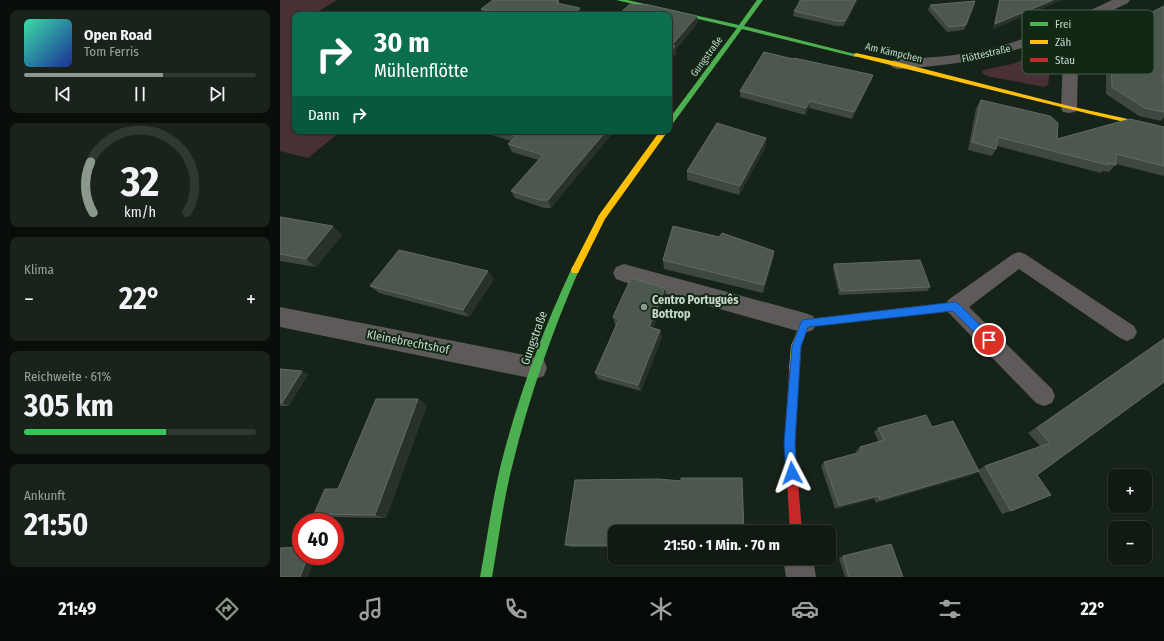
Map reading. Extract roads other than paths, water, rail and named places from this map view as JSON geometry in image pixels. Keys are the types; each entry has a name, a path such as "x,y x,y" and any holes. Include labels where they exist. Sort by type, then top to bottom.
{"street":[{"name":"Am Kämpchen","path":"619,0 741,27 828,49 897,64 1069,108 1164,129"},
{"name":"Gungstraße","path":"672,120 760,0"},
{"name":"Flöttestraße","path":"1103,10 1123,0"},
{"name":"Flöttestraße","path":"897,64 967,58 1002,50 1022,43"},
{"path":"1069,108 1070,74"},
{"name":"Gungstraße","path":"486,577 507,464 535,368 556,309 602,217 662,134"},
{"path":"624,272 805,323 955,306"},
{"name":"Kleinebrechtshof","path":"280,317 535,368"},
{"path":"796,525 790,443 796,346 805,323"},
{"path":"799,565 801,577"}],"lane":[{"path":"1044,396 955,306 1019,259 1127,332"}],"place":[{"name":"Centro Português Bottrop","path":"644,307"}]}
